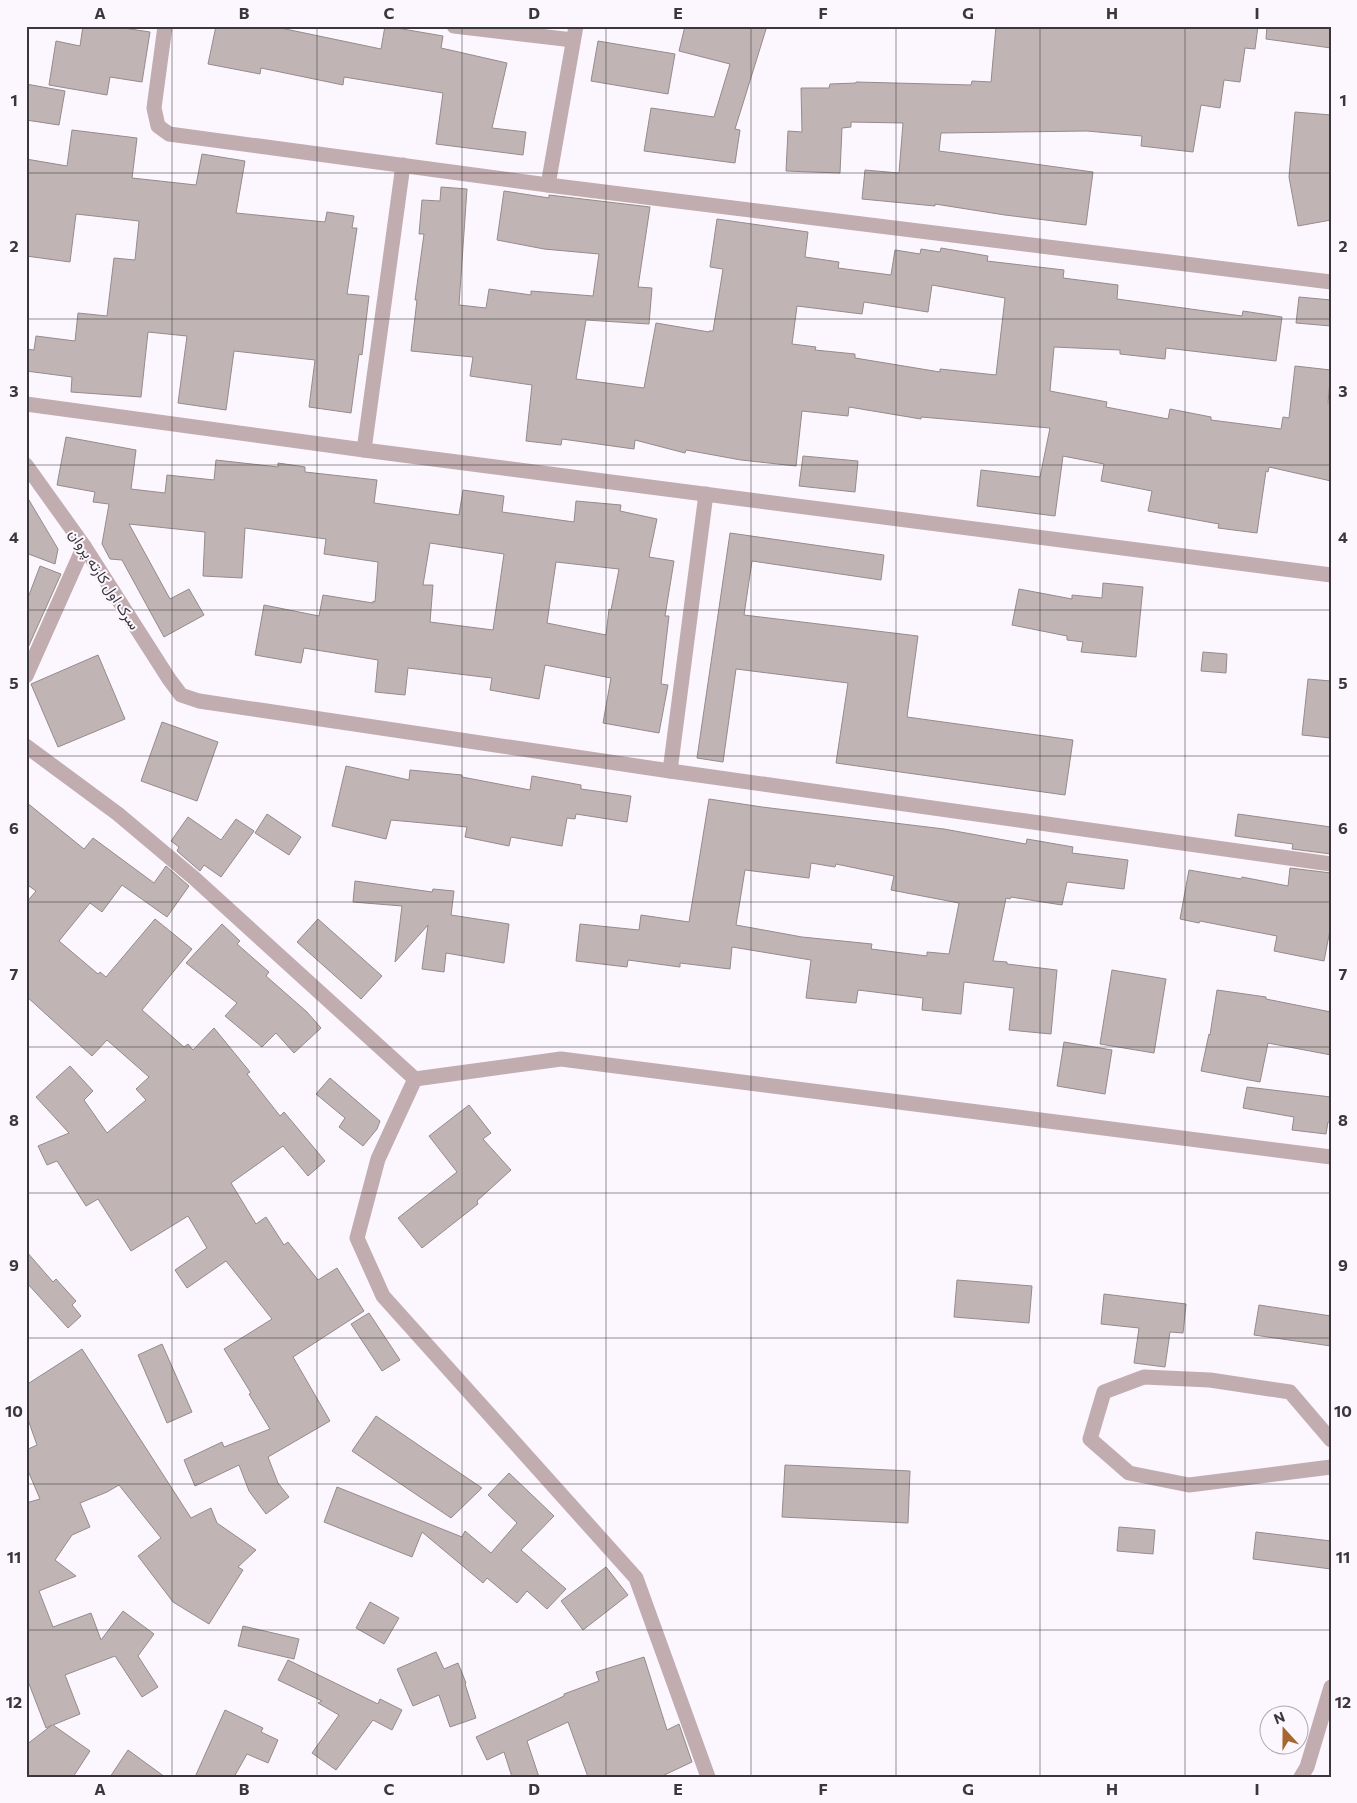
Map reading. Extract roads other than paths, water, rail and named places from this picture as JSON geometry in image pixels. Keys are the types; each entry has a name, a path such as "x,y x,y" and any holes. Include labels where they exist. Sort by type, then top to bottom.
{"street":[{"path":"165,26 154,108 158,126 169,134 548,185 1331,282"},
{"path":"454,26 574,33 548,185"},
{"path":"364,450 403,165"},
{"path":"26,404 364,450 1331,575"},
{"name":"سرک اول کارته پروان","path":"26,465 84,546 181,695 199,702 670,771"},
{"path":"706,494 670,771 1331,864"},
{"path":"26,676 84,546"},
{"path":"26,746 118,814 194,878 416,1079"},
{"path":"416,1079 561,1059 1331,1157"},
{"path":"416,1079 378,1159 357,1238 383,1296 636,1578 708,1777"},
{"path":"1331,1440 1290,1392 1210,1380 1144,1377 1104,1392 1090,1439 1129,1473 1189,1485 1331,1467"},
{"path":"1301,1777 1307,1767 1331,1687"}]}
